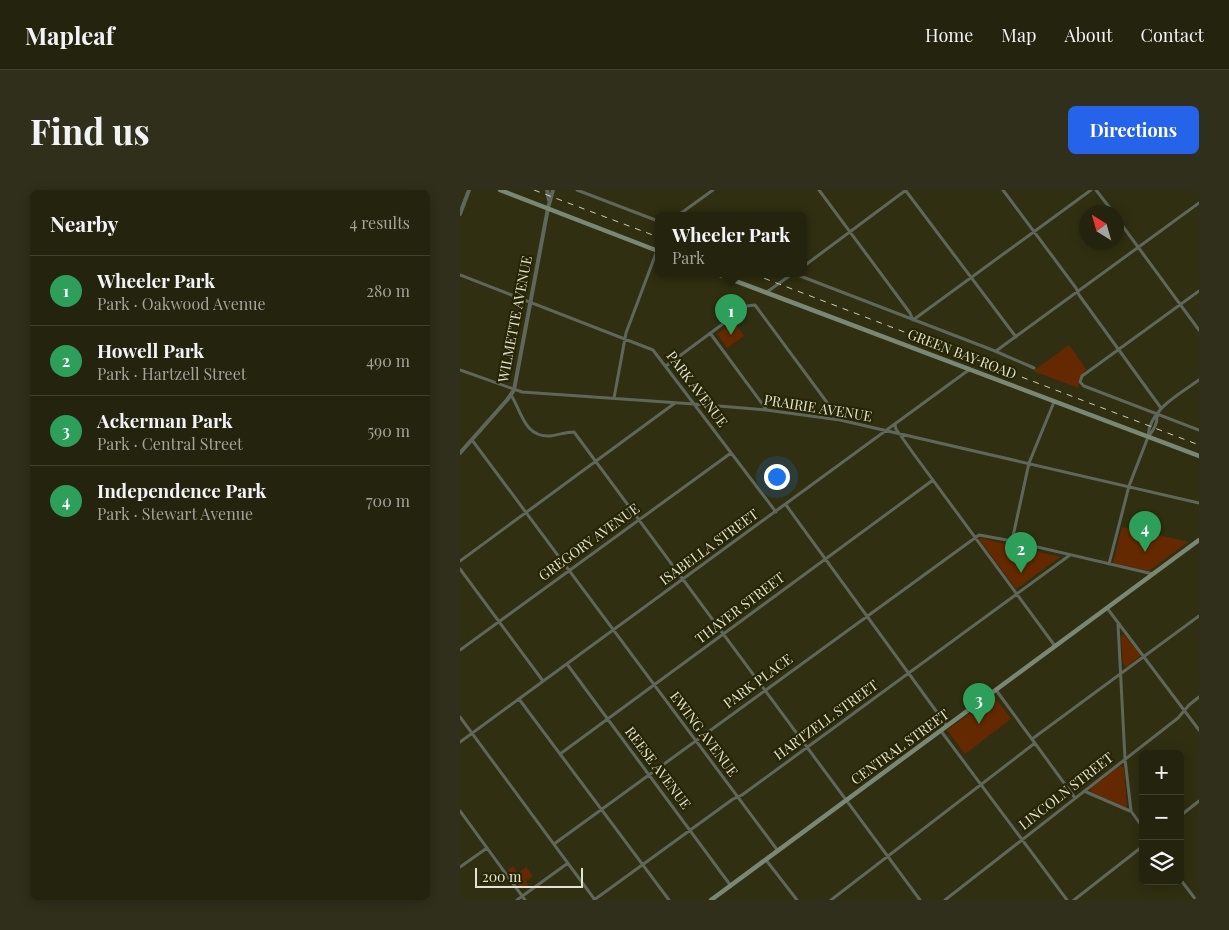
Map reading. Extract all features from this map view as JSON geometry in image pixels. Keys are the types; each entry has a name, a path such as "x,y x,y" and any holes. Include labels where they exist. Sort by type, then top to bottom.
{"main road":[{"path":"500,190 655,249"},
{"name":"GREEN BAY ROAD","path":"726,277 1199,456"},
{"name":"CENTRAL STREET","path":"711,900 1198,542"}],"street":[{"path":"460,214 469,190"},
{"name":"WILMETTE AVENUE","path":"460,453 514,390 548,208 548,190"},
{"name":"WILMETTE AVENUE","path":"549,200 553,190"},
{"path":"577,190 655,220"},
{"path":"683,212 713,190"},
{"path":"819,190 910,313 913,320"},
{"path":"807,264 906,190 1016,336"},
{"path":"1003,190 1161,408"},
{"path":"913,320 1091,190"},
{"path":"1096,190 1108,205"},
{"path":"996,351 1077,290 1199,203"},
{"path":"1124,228 1199,330"},
{"path":"614,398 624,338 655,258"},
{"name":"PARK AVENUE","path":"460,275 653,350 776,512"},
{"path":"767,292 789,277"},
{"path":"801,277 996,351 1034,368"},
{"path":"1199,291 1082,376 1080,382 1084,386 1199,430"},
{"path":"666,366 747,306 753,304 757,306 840,420"},
{"path":"710,333 766,410"},
{"name":"ISABELLA STREET","path":"460,742 971,369"},
{"name":"PRAIRIE AVENUE","path":"460,370 522,392 676,402 766,410 840,420 1199,503"},
{"path":"1109,564 1128,486 1154,418 1161,408 1199,380"},
{"path":"511,395 524,422 535,432 548,436 574,432 920,900"},
{"path":"460,561 676,402"},
{"path":"1012,540 1029,463 1054,402"},
{"path":"895,425 1055,646"},
{"name":"EWING AVENUE","path":"472,440 778,851"},
{"name":"GREGORY AVENUE","path":"460,650 731,453"},
{"name":"THAYER STREET","path":"560,754 824,558 933,480"},
{"path":"786,505 947,726"},
{"path":"975,537 982,534 1012,540 1153,574"},
{"name":"PARK PLACE","path":"554,844 975,537"},
{"name":"HARTZELL STREET","path":"595,900 909,674 1070,555"},
{"path":"460,569 543,681"},
{"path":"1107,608 1199,730"},
{"path":"1032,739 1199,616"},
{"path":"1118,624 1125,758 1131,812"},
{"name":"REESE AVENUE","path":"567,664 731,886"},
{"path":"996,690 1075,798"},
{"name":"LINCOLN STREET","path":"945,900 1178,718 1199,697"},
{"path":"519,699 669,900"},
{"path":"460,717 595,900"},
{"path":"941,731 1067,900"},
{"path":"831,900 1035,744"},
{"path":"1084,791 1131,812 1139,823"},
{"path":"1184,813 1199,801"},
{"path":"460,811 525,900"},
{"path":"460,867 487,848"},
{"path":"1074,900 1139,849"},
{"path":"766,860 796,900"},
{"path":"517,900 568,863"},
{"path":"1184,884 1196,900"}],"shaded area":[{"path":"734,322 744,336 727,348 717,334"},
{"path":"1069,345 1086,369 1078,380 1079,388 1033,371"},
{"path":"1122,527 1188,542 1149,571 1113,563"},
{"path":"979,539 1060,557 1016,589"},
{"path":"1123,634 1141,655 1126,667 1123,663 1121,637"},
{"path":"994,696 1011,719 965,754 947,730"},
{"path":"1119,766 1124,767 1127,808 1091,792 1091,788"},
{"path":"513,866 518,873 526,867 533,876 526,881 528,885 522,889 508,870"}],"railway":[{"path":"534,190 655,236"},
{"path":"761,277 1199,445"}],"place":[{"name":"Wheeler Park","path":"731,335"},
{"name":"Independence Park","path":"1145,552"},
{"name":"Howell Park","path":"1021,573"},
{"name":"Ackerman Park","path":"979,724"}]}
